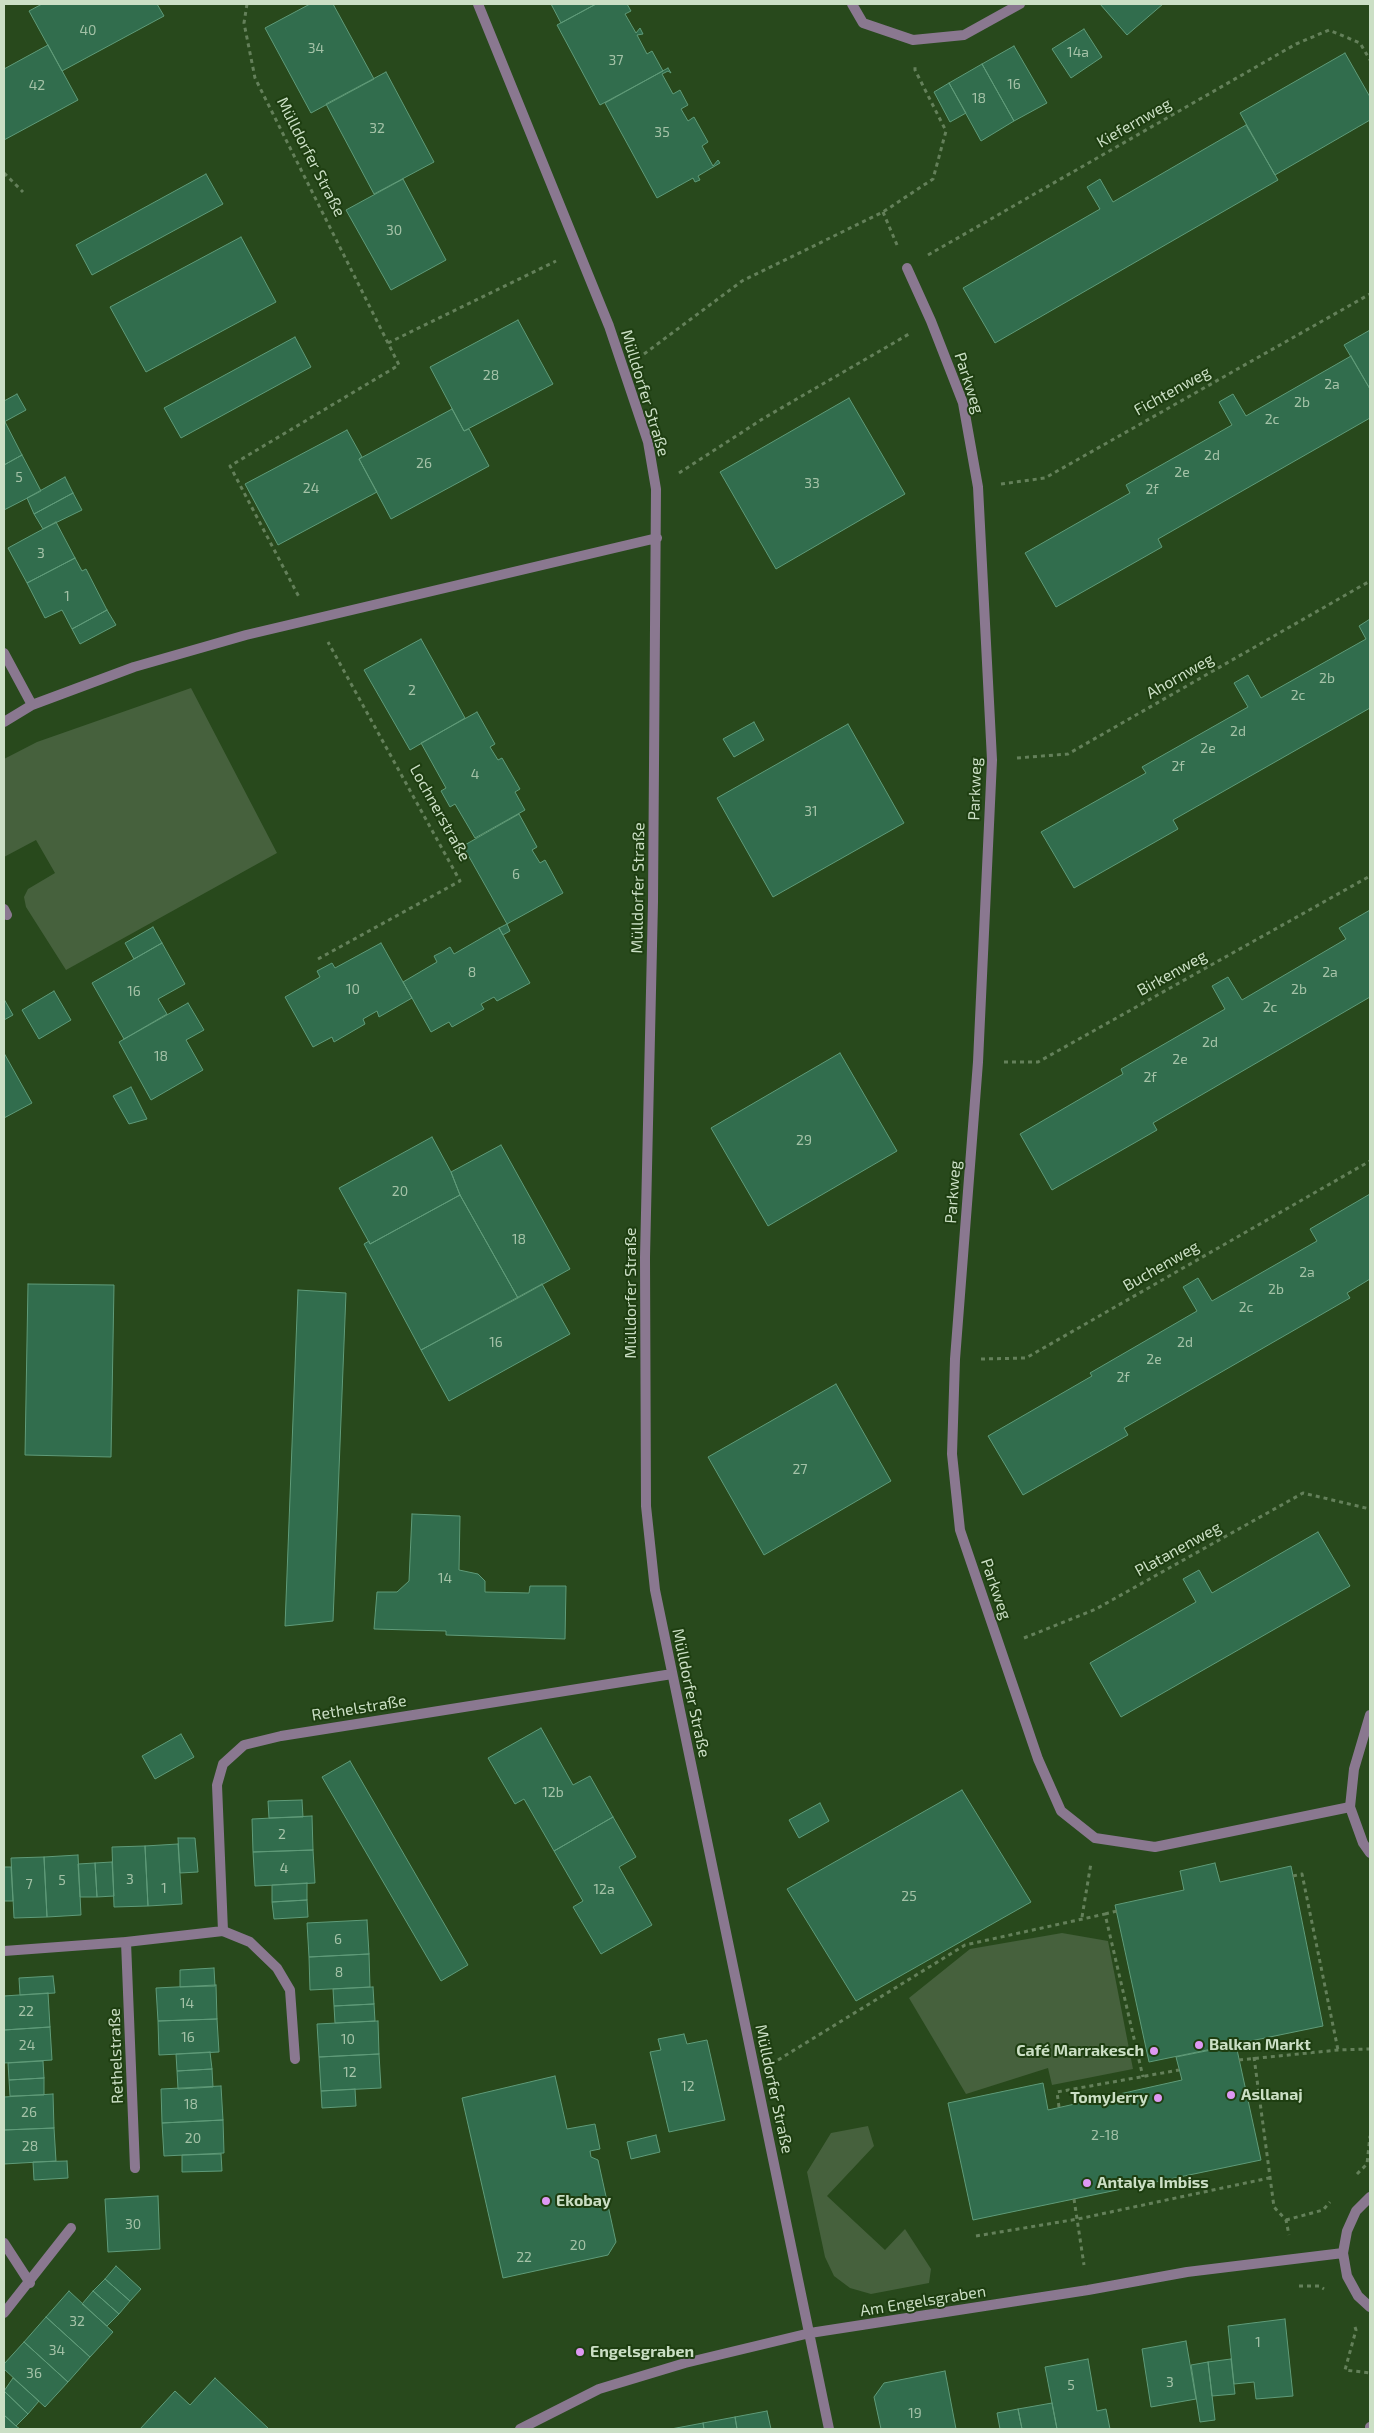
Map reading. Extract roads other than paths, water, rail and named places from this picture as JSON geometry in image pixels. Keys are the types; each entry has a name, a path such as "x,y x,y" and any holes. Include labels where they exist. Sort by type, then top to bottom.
{"street":[{"name":"Mülldorfer Straße","path":"478,4 579,250 624,369 648,442 656,489 653,902 645,1257 646,1497 655,1590 829,2429"},
{"path":"852,4 863,23 913,40 964,35 1020,4"},
{"name":"Parkweg","path":"907,268 931,321 962,403 978,487 992,760 978,1062 955,1359 952,1454 960,1530 1038,1759 1061,1811 1095,1838 1155,1847 1350,1807"},
{"path":"4,722 32,705 134,667 246,635 656,538"},
{"path":"4,653 32,705"},
{"name":"Rethelstraße","path":"223,1931 217,1785 223,1764 244,1745 290,1734 672,1674"},
{"path":"1370,1715 1354,1769 1350,1807 1363,1842 1370,1852"},
{"path":"4,1951 126,1942 223,1931 250,1942 278,1968 290,1990 295,2059"},
{"name":"Rethelstraße","path":"126,1942 135,2168"},
{"path":"1370,2197 1353,2218 1347,2231 1343,2253 1347,2276 1358,2296 1370,2307"},
{"path":"4,2313 30,2283 71,2228"},
{"path":"4,2243 30,2283"},
{"name":"Am Engelsgraben","path":"520,2429 599,2389 685,2363 810,2333 1088,2290 1188,2272 1343,2253"}],"place":[{"name":"Balkan Markt","path":"1199,2045"},
{"name":"Café Marrakesch","path":"1154,2051"},
{"name":"Asllanaj","path":"1231,2095"},
{"name":"TomyJerry","path":"1158,2098"},
{"name":"Antalya Imbiss","path":"1087,2183"},
{"name":"Ekobay","path":"546,2201"},
{"name":"Engelsgraben","path":"580,2352"}]}
